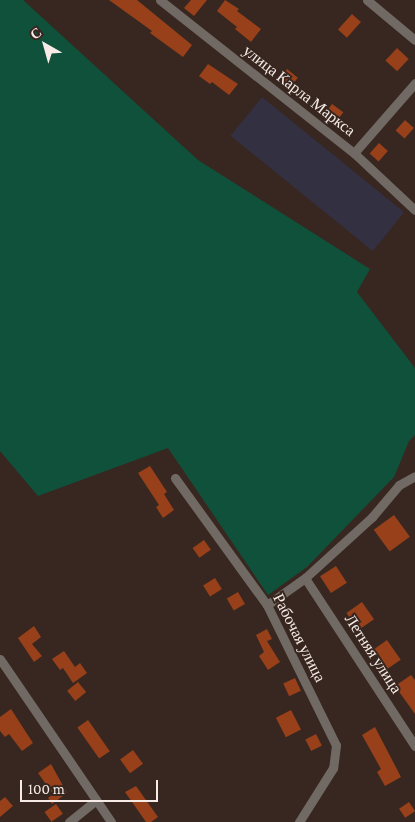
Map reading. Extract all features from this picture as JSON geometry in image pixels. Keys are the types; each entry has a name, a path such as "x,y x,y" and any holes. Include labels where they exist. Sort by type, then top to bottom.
{"street":[{"name":"улица Карла Маркса","path":"160,0 354,153 415,210"},
{"path":"367,0 415,40"},
{"path":"354,153 415,84"},
{"path":"267,605 306,578 372,517 399,485 415,476"},
{"name":"Рабочая улица","path":"175,478 267,605 336,745 333,768 299,822"},
{"name":"Летняя улица","path":"306,578 415,746"},
{"path":"0,659 111,822"},
{"path":"69,822 96,800"}],"shaded area":[{"path":"262,97 404,212 373,251 231,136"}],"green space":[{"path":"0,0 23,0 198,160 370,269 357,292 415,368 415,435 409,441 394,477 307,567 268,595 168,448 38,496 0,451"}],"building":[{"path":"109,0 137,0 192,45 183,57 150,33 152,31"},
{"path":"191,0 207,0 194,16 184,8"},
{"path":"225,0 239,9 237,11 261,29 251,42 235,29 237,27 217,11"},
{"path":"352,14 361,22 347,38 338,30"},
{"path":"397,48 409,59 397,71 385,60"},
{"path":"208,64 238,84 229,95 212,82 210,84 199,76"},
{"path":"287,69 298,78 290,87 279,78"},
{"path":"332,104 343,112 335,124 324,115"},
{"path":"405,120 414,128 405,138 396,130"},
{"path":"379,143 388,151 379,161 370,153"},
{"path":"150,466 167,492 164,494 174,510 163,518 156,507 159,505 138,473"},
{"path":"394,515 410,537 390,552 374,530"},
{"path":"204,540 211,550 199,558 193,548"},
{"path":"336,566 347,583 331,593 320,576"},
{"path":"215,578 222,589 210,596 203,585"},
{"path":"238,592 245,604 234,611 227,598"},
{"path":"362,602 374,619 358,630 346,613"},
{"path":"34,626 41,637 32,644 42,656 34,662 18,638"},
{"path":"267,629 272,639 267,641 280,662 268,670 259,656 264,652 256,635"},
{"path":"387,640 401,660 388,669 374,649"},
{"path":"64,651 75,667 80,663 87,673 73,683 63,668 60,670 52,659"},
{"path":"411,675 415,680 415,714 395,686"},
{"path":"295,678 301,691 289,696 283,683"},
{"path":"78,682 86,692 75,701 67,691"},
{"path":"11,709 33,743 22,751 9,734 5,737 0,731 0,717"},
{"path":"291,710 301,730 286,737 276,718"},
{"path":"88,720 110,751 99,759 77,727"},
{"path":"375,727 401,777 385,786 377,772 381,769 362,735"},
{"path":"316,734 322,746 311,751 305,739"},
{"path":"133,750 143,764 130,773 120,759"},
{"path":"51,764 67,793 52,804 48,798 53,794 38,773"},
{"path":"136,786 158,817 151,822 146,822 125,792"},
{"path":"5,797 13,806 0,817 0,801"},
{"path":"409,802 415,811 405,818 399,809"},
{"path":"56,804 63,814 51,822 45,812"}]}
